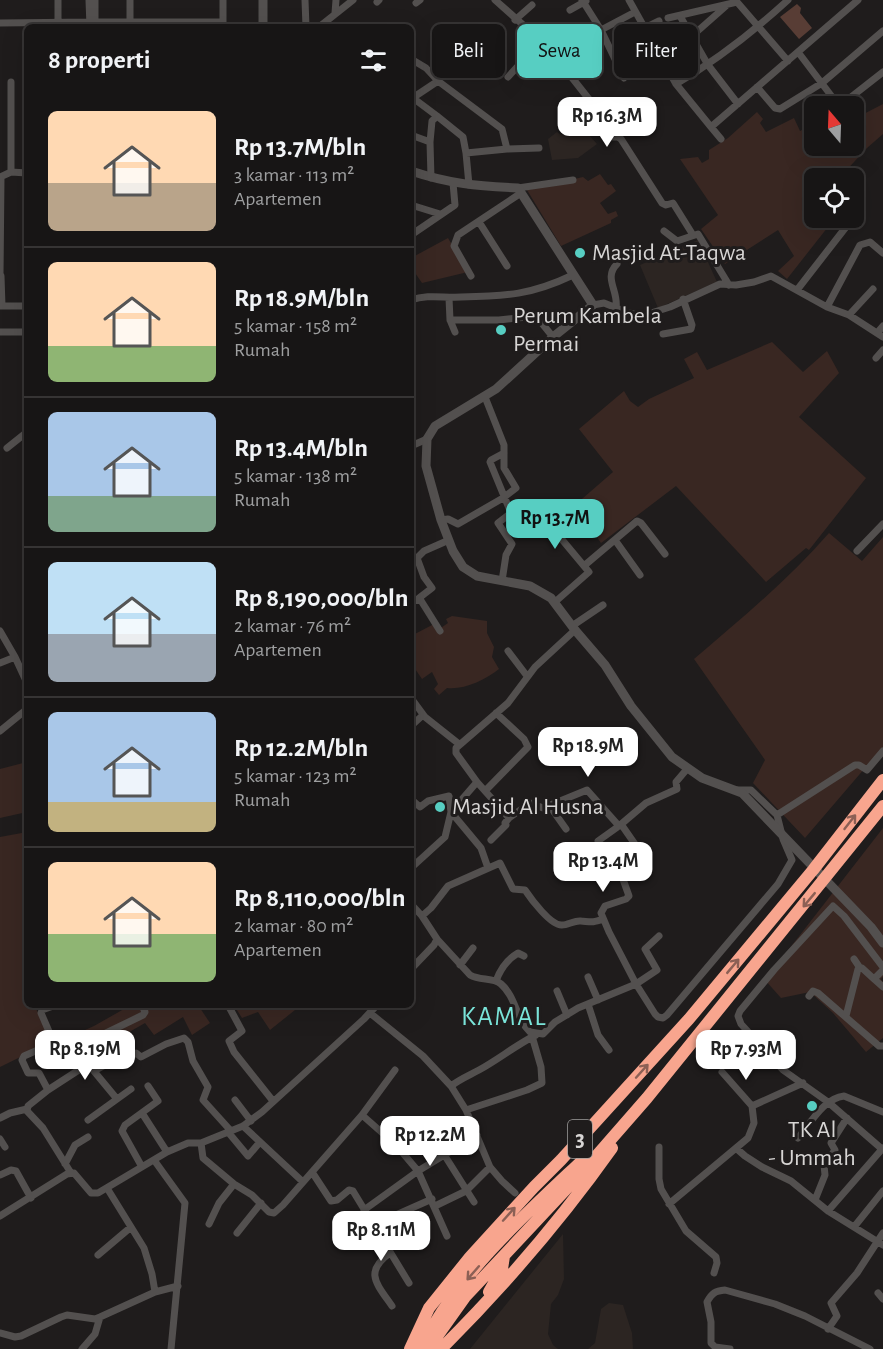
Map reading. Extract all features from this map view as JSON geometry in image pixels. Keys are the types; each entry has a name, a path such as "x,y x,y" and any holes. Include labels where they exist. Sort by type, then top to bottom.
{"highway":[{"name":"3","path":"410,1349 429,1308 470,1257 689,1019 818,864 883,780"},
{"name":"3","path":"428,1349 465,1297 647,1098 883,806"},
{"path":"442,1348 499,1290 569,1205 629,1126 647,1098"},
{"path":"421,1349 448,1302 511,1228 631,1117"},
{"path":"460,1329 497,1280 502,1269 504,1255"}],"street":[{"path":"58,0 58,22"},
{"path":"89,0 92,24"},
{"path":"92,24 95,0"},
{"path":"130,0 130,22"},
{"path":"0,23 223,24 223,0"},
{"path":"262,0 263,24"},
{"path":"305,0 306,24"},
{"path":"335,13 336,0"},
{"path":"322,24 353,0"},
{"path":"495,0 520,24"},
{"path":"629,0 642,24"},
{"path":"676,84 708,65 758,27 788,0"},
{"path":"711,127 858,0"},
{"path":"570,10 585,1 598,24"},
{"path":"668,18 739,1 788,61"},
{"path":"515,20 532,5"},
{"path":"698,31 726,5"},
{"path":"614,56 602,30 635,12"},
{"path":"680,16 685,24"},
{"path":"653,24 659,21"},
{"path":"757,87 773,106 780,110 822,83 883,31"},
{"path":"698,47 708,65 738,104"},
{"path":"798,52 836,102 844,102 883,72"},
{"path":"414,61 502,129 507,149"},
{"path":"508,77 517,67"},
{"path":"571,78 592,103 612,137 621,139 662,203 666,205 673,203 693,235"},
{"path":"673,78 721,139"},
{"path":"414,97 438,81"},
{"path":"11,82 11,172"},
{"path":"414,100 464,137 469,185"},
{"path":"431,178 430,142 433,119 436,117"},
{"path":"414,136 430,142"},
{"path":"466,153 539,148"},
{"path":"24,173 11,172 0,177 1,306 24,306"},
{"path":"414,172 453,183 519,190 573,180"},
{"path":"414,233 455,205 453,183"},
{"path":"471,276 454,246 458,235 479,222 519,190"},
{"path":"519,190 593,305"},
{"path":"414,205 440,214"},
{"path":"479,222 507,266"},
{"path":"797,290 845,228"},
{"path":"664,231 677,241 693,235 700,236 729,285"},
{"path":"827,307 860,244 870,242 883,253"},
{"path":"616,308 617,296 610,277 611,271 617,264"},
{"path":"414,299 425,296 449,299 520,294 552,285 573,275"},
{"path":"584,870 616,865 619,868 629,896 603,907 601,913 636,984 658,1017 663,1018 778,884 791,864 792,858 783,839 777,815 751,790 738,791 709,781 687,769 672,757 632,706 605,665 573,628 555,602 530,586 477,576 469,572 456,557 441,520 426,466 427,439 435,426 485,397 514,374 553,336 593,305 604,303 637,315 648,314 670,307 720,284 754,282 771,276 827,307 849,315 880,335 883,326"},
{"path":"849,315 873,289"},
{"path":"449,299 450,320 455,332"},
{"path":"663,334 692,329 684,299"},
{"path":"450,320 498,320 536,316 553,336"},
{"path":"0,332 24,332"},
{"path":"876,358 883,350"},
{"path":"441,520 448,519 458,524 516,488 504,468 504,445 485,397"},
{"path":"7,448 24,434"},
{"path":"414,445 427,439"},
{"path":"502,581 506,555 512,544 498,523 511,514 490,462 504,453"},
{"path":"544,518 588,571 588,574 555,602"},
{"path":"585,566 639,521 665,554"},
{"path":"857,552 883,524"},
{"path":"414,600 432,587 424,577 417,558 424,551 448,540"},
{"path":"615,540 640,575"},
{"path":"419,598 440,631"},
{"path":"509,818 477,782 456,753 456,748 514,696 527,676 573,628 603,605"},
{"path":"0,631 24,676"},
{"path":"508,651 527,676"},
{"path":"0,663 15,657"},
{"path":"414,702 423,715 459,744"},
{"path":"0,731 24,711"},
{"path":"486,790 528,747 524,739 495,713"},
{"path":"414,723 423,715"},
{"path":"777,815 855,765 860,765 865,770 868,769 883,750"},
{"path":"610,866 598,841 646,803 677,789 676,782 687,769"},
{"path":"451,812 477,782"},
{"path":"491,840 506,825 509,818 530,803 541,808 587,790 620,825 646,860"},
{"path":"738,791 871,927 883,943"},
{"path":"414,802 420,807 428,801 448,796 451,812 445,837 414,865"},
{"path":"549,805 566,829"},
{"path":"451,812 481,848 488,868"},
{"path":"422,916 431,909 448,886 500,863 513,889 525,890 536,906 560,926 578,921 588,924 603,919"},
{"path":"828,1211 883,1148 828,1102 783,1070 738,1019 740,1011 766,979 832,906 844,916 883,968 874,979"},
{"path":"414,907 460,965 477,980 496,981 507,991 522,1024 534,1035 542,1083 466,1110"},
{"path":"451,1086 534,1035 545,1033 567,1015 636,984 657,970 645,949 659,936"},
{"path":"414,966 437,939"},
{"path":"460,965 473,948"},
{"path":"496,981 514,955 518,953 524,956"},
{"path":"854,959 860,968 883,987"},
{"path":"846,1016 857,970 860,968"},
{"path":"588,977 598,1000"},
{"path":"557,991 567,1015"},
{"path":"809,996 813,991 818,993 879,1046 883,1046"},
{"path":"588,1004 598,1035 609,1050"},
{"path":"48,1008 41,1013 55,1042"},
{"path":"48,1090 39,1073 28,1073 22,1059 55,1042 65,1039 74,1043 104,1034 142,1015 145,1012 143,1008"},
{"path":"230,1008 242,1030 229,1041 234,1052 273,1101"},
{"path":"27,1109 43,1128 71,1173 77,1175 94,1194 167,1152 188,1143 201,1143 252,1121 374,1008"},
{"path":"370,1013 423,1056 451,1086 466,1110 490,1167 515,1193"},
{"path":"94,1071 122,1056 125,1059 136,1053 140,1057 184,1038 188,1042 193,1062 208,1087 203,1100 248,1156 260,1142"},
{"path":"27,1109 30,1103 88,1064 117,1099"},
{"path":"201,1143 203,1158 271,1213 277,1211 362,1115 395,1070"},
{"path":"669,1204 737,1149 753,1129 752,1106 722,1072"},
{"path":"752,1106 803,1083"},
{"path":"142,1167 122,1131 125,1125 158,1101 148,1086"},
{"path":"88,1120 131,1089"},
{"path":"798,1138 828,1102 844,1096 883,1112"},
{"path":"235,1100 252,1121"},
{"path":"0,1118 27,1109"},
{"path":"142,1113 167,1152"},
{"path":"362,1115 396,1145 418,1171 447,1236"},
{"path":"815,1200 825,1174 824,1165 835,1150 831,1143 847,1119"},
{"path":"243,1126 303,1182"},
{"path":"364,1210 418,1171 477,1135"},
{"path":"65,1164 75,1145 88,1137"},
{"path":"0,1139 5,1147"},
{"path":"659,1147 661,1189 686,1231 716,1257 714,1273"},
{"path":"737,1149 762,1167 791,1181 828,1211 880,1243"},
{"path":"445,1156 474,1202"},
{"path":"154,1160 185,1203 171,1349"},
{"path":"375,1228 396,1215 466,1191 490,1167"},
{"path":"0,1175 11,1170 16,1171 31,1198"},
{"path":"312,1172 331,1201 352,1191 409,1283"},
{"path":"0,1216 71,1173"},
{"path":"209,1224 219,1203 234,1184"},
{"path":"107,1188 144,1248 155,1293"},
{"path":"854,1227 883,1191"},
{"path":"237,1233 261,1203"},
{"path":"384,1244 410,1225"},
{"path":"98,1255 131,1227"},
{"path":"828,1329 837,1316 831,1303 880,1243 883,1233"},
{"path":"390,1253 374,1270 376,1280 392,1306"},
{"path":"0,1333 15,1337 21,1336 67,1315 90,1319 100,1317 155,1293 178,1287"},
{"path":"730,1349 715,1347 711,1343 711,1322 707,1302 712,1293 717,1291 725,1290 744,1295 806,1316 870,1349"},
{"path":"82,1349 95,1334 100,1317"}],"shaded area":[{"path":"797,4 801,8 800,13 812,28 799,39 780,17"},
{"path":"883,104 883,134 864,151 864,114"},
{"path":"757,112 763,119 760,123 766,132 794,118 800,131 804,129 804,156 860,156 848,168 804,168 804,228 827,228 787,279 778,271 794,256 778,230 725,264 701,229 718,215 680,159 698,157 702,163 709,159 709,150 728,138"},
{"path":"579,124 597,144 578,158 552,160 548,139 557,132 561,135"},
{"path":"600,174 616,191 600,203 608,214 616,211 618,216 611,220 611,223 561,246 527,190 583,177 588,181"},
{"path":"448,238 468,272 422,283 414,271 414,256"},
{"path":"698,240 717,282 658,308 640,265"},
{"path":"772,342 803,372 827,351 839,373 799,417 866,478 809,550 806,548 766,582 676,486 601,543 575,505 613,472 579,429 624,391 630,401 638,407 649,399 694,378 684,359 697,352 707,370"},
{"path":"829,533 862,561 883,537 883,747 805,838 753,783 765,760 694,659 781,583"},
{"path":"452,616 487,621 487,633 494,647 492,657 499,669 474,683 447,688 439,695 434,689 438,684 432,672 422,679 414,667 414,634 434,624 438,630 448,623 446,619"},
{"path":"24,763 24,813 0,818 0,769"},
{"path":"883,828 883,977 881,979 883,982 883,1038 866,1052 833,1013 810,992 781,998 765,980"},
{"path":"24,833 24,1008 36,1008 53,1041 0,1067 0,837"},
{"path":"126,1008 200,1008 210,1023 192,1035 183,1017 154,1035 145,1023 77,1062 72,1050 62,1053 58,1042 94,1026"},
{"path":"236,1008 298,1008 270,1030 258,1012 242,1018"},
{"path":"563,1234 564,1279 558,1295 551,1304 548,1334 553,1345 558,1349 470,1349"},
{"path":"609,1303 623,1305 632,1333 633,1349 588,1349 595,1343 601,1309"}],"place":[{"name":"Masjid At-Taqwa","path":"580,253"},
{"name":"Perum Kambela Permai","path":"501,330"},
{"name":"Masjid Al Husna","path":"440,807"},
{"name":"TK Al - Ummah","path":"812,1106"}],"district":[{"name":"KAMAL","path":"504,1016"}]}
